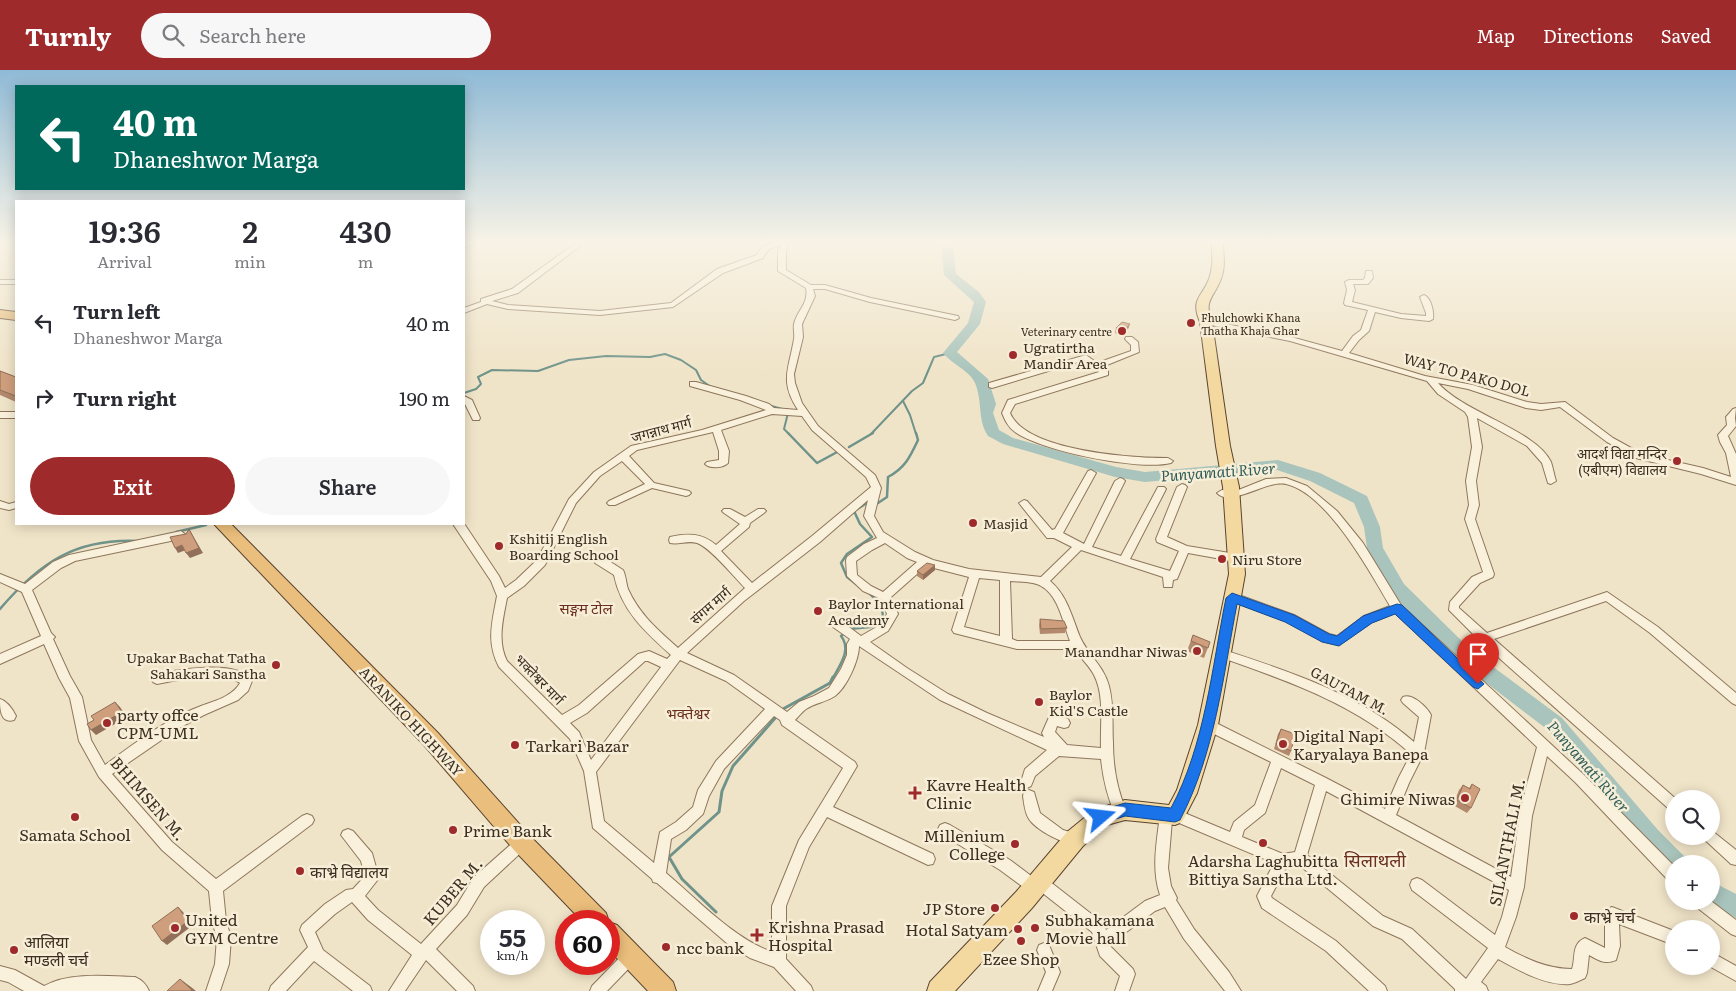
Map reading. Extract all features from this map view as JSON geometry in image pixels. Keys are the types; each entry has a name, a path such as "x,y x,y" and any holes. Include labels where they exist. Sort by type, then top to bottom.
{"highway":[{"path":"0,314 15,316"},
{"name":"ARANIKO HIGHWAY","path":"223,525 431,739 522,842 587,910"},
{"path":"620,944 664,991"}],"main road":[{"path":"939,991 1037,884 1075,839 1101,817 1120,810 1171,815 1187,793 1208,725 1237,574 1238,558 1206,322 1201,305 1210,286"}],"street":[{"path":"465,306 515,291 522,286"},
{"path":"465,310 486,302 508,307 600,313 673,305 699,286"},
{"path":"955,318 870,300 825,286 809,287 811,296 798,324 799,337 790,374 791,383 802,413 815,428 870,476 876,488 869,516 879,534 911,555 925,561 975,573 1043,581 1053,588 1063,605 1078,645 1095,666 1101,678 1107,717 1107,754 1113,794 1120,810"},
{"path":"1350,286 1348,303 1401,316 1429,319 1430,313 1424,297"},
{"path":"1345,353 1356,338 1365,331 1372,309"},
{"name":"WAY TO PAKO DOL","path":"1206,322 1270,333 1526,405 1541,407 1562,404 1571,408 1610,440 1639,456 1736,482"},
{"path":"1096,366 1135,352 1135,344 1129,339"},
{"path":"992,385 1086,357 1105,373 1012,402 1006,413 1010,422 1019,431 1034,439 1074,450 1154,462 1168,461"},
{"path":"1430,378 1441,392 1468,410 1530,444 1546,462 1551,481"},
{"path":"694,384 751,400 776,411 802,413"},
{"path":"465,399 468,400 476,418"},
{"path":"1468,410 1472,417 1477,447 1471,481 1474,505 1470,519 1488,574 1476,580 1454,605 1459,616 1530,675 1665,797"},
{"name":"जगन्नाथ मार्ग","path":"502,596 520,583 541,562 572,501 598,474 634,448 776,411"},
{"path":"1736,411 1730,417 1732,425 1722,435 1723,442 1732,456 1731,465 1736,477"},
{"path":"0,414 15,415"},
{"path":"710,464 723,463 724,451 716,428"},
{"path":"623,456 650,485 686,494"},
{"path":"1055,534 1059,531 1091,473"},
{"path":"1043,581 1083,547 1120,480"},
{"path":"1228,491 1237,494 1266,482 1286,481 1304,488 1334,513 1359,546 1397,608 1544,745 1665,867"},
{"path":"612,503 650,485"},
{"path":"1182,487 1161,539 1185,549 1238,558"},
{"name":"संगम मार्ग","path":"590,771 669,665 679,655 752,589 816,539 876,488"},
{"path":"1124,561 1161,489"},
{"path":"1024,503 1051,535 1055,534 1083,547 1168,579 1173,576 1185,549"},
{"path":"0,504 9,507 15,505"},
{"path":"727,511 745,522"},
{"path":"715,550 745,525 745,522 761,511"},
{"path":"459,525 466,531 477,553 493,574 502,596"},
{"path":"0,578 26,589 57,565 73,558 185,534"},
{"path":"674,540 690,537 711,545 752,589"},
{"path":"885,538 868,547 851,560 852,576 879,596 885,596 925,561"},
{"path":"598,560 619,573 622,587 632,606 647,627 679,655 730,678 785,716 786,721 851,766 804,844 779,906 779,962 806,991"},
{"path":"975,573 958,630 1006,642 1032,646 1078,645"},
{"path":"1005,576 1006,642"},
{"name":"BHIMSEN M.","path":"26,589 49,637 65,678 76,697 85,741 103,773 167,846 216,888"},
{"name":"भक्तेश्वर मार्ग","path":"502,596 494,642 496,653 503,664 575,736 590,771 598,824 734,940 755,953 779,962"},
{"path":"786,721 803,705 818,700 833,691 846,671 853,655 853,644 884,628 892,614 885,596"},
{"path":"1484,638 1607,596 1654,630 1736,700"},
{"path":"1232,598 1290,618 1326,638 1339,641 1368,619 1397,608"},
{"path":"837,624 943,697 1060,751 1107,754"},
{"path":"0,659 49,637"},
{"name":"GAUTAM M.","path":"1221,653 1290,676 1323,691 1393,730 1418,753"},
{"path":"561,722 584,709 642,657 649,656 669,665"},
{"path":"103,773 183,719 236,695 245,687 246,681 235,673 191,674 157,679"},
{"path":"1388,818 1403,781 1418,753 1425,715 1407,700"},
{"path":"0,704 10,716"},
{"path":"658,877 664,836 681,826 698,810 703,794 720,766 773,709"},
{"path":"1060,751 1048,733 1054,719 1064,723"},
{"path":"1208,725 1322,782 1517,887"},
{"name":"SILANTHALI M.","path":"1470,989 1496,948 1506,926 1517,887 1526,815 1544,745"},
{"path":"1027,782 1029,773 1060,751"},
{"path":"1235,838 1239,826 1260,809 1278,760"},
{"path":"1300,857 1322,782"},
{"path":"1029,796 1034,816 1060,835 1075,839"},
{"path":"824,809 928,859"},
{"path":"1234,991 1222,973 1181,924 1170,898 1161,868 1171,815 1235,838 1283,860 1300,857 1378,920 1407,934 1470,989"},
{"path":"213,991 222,964 224,938 219,921 216,888 307,820"},
{"path":"944,829 1037,884 1098,928 1106,951 1128,974 1122,991"},
{"path":"348,835 367,858 372,878 356,896"},
{"name":"KUBER M.","path":"396,991 424,952 462,910 479,882 522,842"},
{"path":"1720,845 1736,859"},
{"path":"1283,860 1264,896 1267,903 1331,946 1380,991"},
{"path":"1417,885 1510,959 1556,976 1570,976 1580,973 1582,948 1585,945 1603,955 1611,955 1613,946 1612,914 1665,935"},
{"path":"276,991 316,949 306,930 330,909 351,895 356,896 373,915 424,952 468,991"},
{"path":"1102,941 1150,906 1170,898"},
{"path":"1712,910 1736,929"},
{"path":"1044,950 1053,972 1045,991"},
{"path":"314,952 365,991"},
{"path":"597,991 631,956"},
{"path":"1720,964 1736,974"},
{"path":"0,973 22,980 39,991"},
{"path":"50,991 84,983 136,984 142,991"}],"building":[{"path":"1122,322 1130,324 1123,331 1116,328"},
{"path":"0,371 15,377 15,396 0,390"},
{"path":"189,529 199,548 186,553 182,545 175,548 170,537 186,534"},
{"path":"927,563 935,565 923,575 917,571"},
{"path":"1040,619 1064,621 1067,628 1041,629"},
{"path":"1193,635 1210,642 1208,648 1191,641"},
{"path":"115,702 122,712 91,730 87,724 94,720 91,716"},
{"name":"Digital Napi Karyalaya Banepa","path":"1281,729 1295,734 1291,751 1276,744"},
{"name":"Ghimire Niwas","path":"1472,784 1480,789 1471,808 1457,800 1463,785 1470,789"},
{"path":"178,907 188,921 162,941 152,926"},
{"path":"180,979 192,990 167,991"}],"waterway":[{"name":"Punyamati River","path":"964,286 980,302 974,324 950,353 981,379 989,404 986,413 993,433 1008,441 1115,472 1145,477 1278,465 1315,477 1361,500 1372,527 1375,548 1398,589 1466,657 1555,724 1650,837 1668,855"},
{"path":"871,434 912,391 923,383 934,357 950,353"},
{"path":"465,393 476,389 481,384 478,377 492,370 538,371 569,360 606,356 650,357 665,354 681,360 696,370 701,380 711,387"},
{"path":"719,389 756,400"},
{"path":"903,401 916,434"},
{"path":"768,405 782,409"},
{"path":"788,413 784,429 788,433"},
{"path":"788,433 817,463 839,451"},
{"path":"849,447 873,433"},
{"path":"878,503 887,497 888,477 903,466 912,452 918,440 916,433"},
{"path":"860,587 847,577 841,563 847,554 872,537 860,524 854,511 867,503"},
{"path":"176,532 206,525"},
{"path":"0,609 30,578 61,556 96,544 117,541 139,541"},
{"path":"849,629 870,627 882,622 883,613 880,606 869,593"},
{"path":"833,678 844,657 845,646 841,636 845,633"},
{"path":"783,709 830,683 833,677"},
{"path":"716,912 682,879 669,857 719,812 722,791 733,766 776,717"},
{"name":"Punyamati River","path":"1720,897 1736,907"}],"place":[{"name":"Fhulchowki Khana Thatha Khaja Ghar","path":"1191,323"},
{"name":"Veterinary centre","path":"1122,331"},
{"name":"Ugratirtha Mandir Area","path":"1013,355"},
{"name":"आदर्श विद्या मन्दिर (एबीएम) विद्यालय","path":"1677,461"},
{"name":"Masjid","path":"973,523"},
{"name":"Kshitij English Boarding School","path":"499,546"},
{"name":"Niru Store","path":"1222,559"},
{"name":"Baylor International Academy","path":"818,611"},
{"name":"Manandhar Niwas","path":"1197,651"},
{"name":"Upakar Bachat Tatha Sahakari Sanstha","path":"276,665"},
{"name":"Baylor Kid'S Castle","path":"1039,702"},
{"name":"party offce CPM-UML","path":"107,723"},
{"name":"Digital Napi Karyalaya Banepa","path":"1283,744"},
{"name":"Tarkari Bazar","path":"515,745"},
{"name":"Kavre Health Clinic","path":"915,793"},
{"name":"Ghimire Niwas","path":"1465,798"},
{"name":"Samata School","path":"75,817"},
{"name":"Prime Bank","path":"453,830"},
{"name":"Adarsha Laghubitta Bittiya Sanstha Ltd.","path":"1263,843"},
{"name":"Millenium College","path":"1015,844"},
{"name":"काभ्रे विद्यालय","path":"300,871"},
{"name":"JP Store","path":"995,908"},
{"name":"काभ्रे चर्च","path":"1574,916"},
{"name":"United GYM Centre","path":"175,928"},
{"name":"Subhakamana Movie hall","path":"1035,928"},
{"name":"Hotal Satyam","path":"1018,929"},
{"name":"Krishna Prasad Hospital","path":"757,935"},
{"name":"Ezee Shop","path":"1021,941"},
{"name":"ncc bank","path":"666,947"},
{"name":"आलिया मण्डली चर्च","path":"14,950"}],"district":[{"name":"सङ्गम टोल","path":"586,607"},
{"name":"भक्तेश्वर","path":"688,712"},
{"name":"सिलाथली","path":"1375,859"}],"route":[{"path":"1101,817 1120,810 1175,815 1187,793 1208,725 1232,598 1290,618 1326,638 1339,641 1368,619 1397,608 1478,684"}]}
